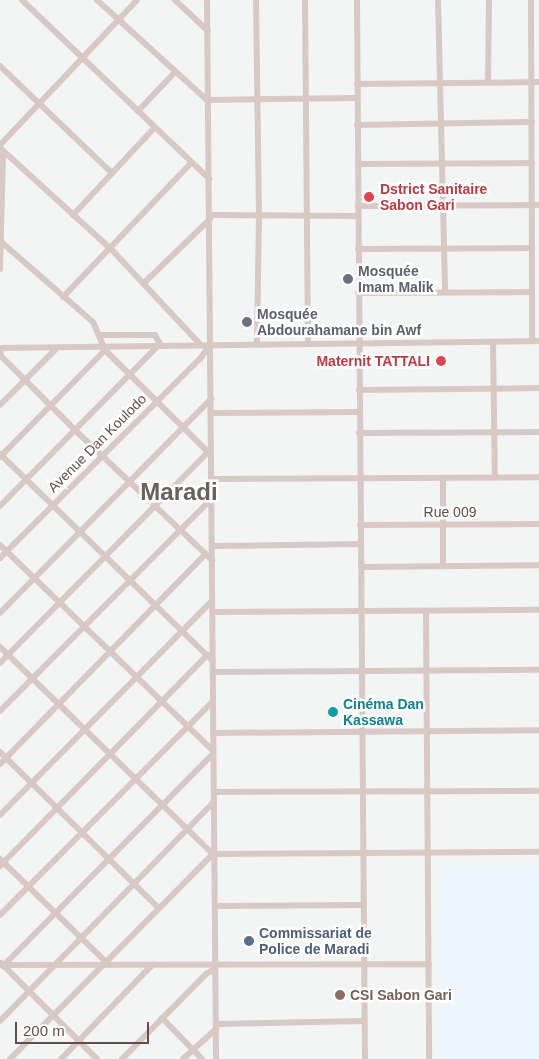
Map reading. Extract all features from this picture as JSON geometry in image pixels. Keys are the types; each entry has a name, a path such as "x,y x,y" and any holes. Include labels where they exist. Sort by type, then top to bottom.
{"street":[{"path":"22,0 209,179"},
{"path":"97,0 207,100 357,98"},
{"path":"0,269 1,148 39,102 137,0"},
{"path":"175,0 208,31"},
{"path":"207,0 211,344 209,454 212,479 216,1059"},
{"path":"256,0 259,215 257,344"},
{"path":"305,0 308,343"},
{"path":"357,0 365,1059"},
{"path":"438,0 442,248 445,292"},
{"path":"488,82 489,0"},
{"path":"212,560 25,381 0,356 0,349 104,348 160,344 535,342 532,292 532,248 535,205 532,122 535,82 531,0"},
{"path":"0,66 112,173"},
{"path":"138,111 175,72"},
{"path":"357,84 535,82"},
{"path":"358,125 441,122 532,122"},
{"path":"73,215 154,128"},
{"path":"1,148 111,249 200,344"},
{"path":"63,297 111,249 191,163"},
{"path":"358,164 532,163"},
{"path":"358,206 535,205"},
{"path":"144,283 210,217 259,215 358,216"},
{"path":"0,241 92,322 100,335 104,348 209,454"},
{"path":"358,248 532,248"},
{"path":"358,293 532,292"},
{"path":"100,335 156,336 160,344"},
{"path":"493,342 495,477"},
{"path":"0,506 160,344"},
{"name":"Avenue Dan Koulodo","path":"0,558 200,359 211,344"},
{"path":"0,405 57,348"},
{"path":"104,348 1,455 132,580 213,661"},
{"path":"359,390 539,388"},
{"path":"0,613 128,481 211,399"},
{"path":"211,413 359,412"},
{"path":"359,433 539,432"},
{"path":"0,663 155,505 209,454"},
{"path":"212,479 539,477"},
{"path":"443,479 443,566"},
{"path":"0,712 211,499"},
{"name":"Rue 009","path":"360,525 539,524"},
{"path":"212,546 361,544"},
{"path":"0,545 213,752"},
{"path":"0,764 59,706 206,554"},
{"path":"361,567 539,566"},
{"path":"0,816 212,601"},
{"path":"426,610 429,1059"},
{"path":"213,612 539,610"},
{"path":"0,647 186,831 214,854 539,852"},
{"path":"104,964 29,886 1,862 57,808 207,655"},
{"path":"213,672 539,670"},
{"path":"0,914 213,701"},
{"path":"213,733 539,730"},
{"path":"0,752 159,908"},
{"path":"1,965 55,913 213,752"},
{"path":"214,792 539,791"},
{"path":"0,1021 214,802"},
{"path":"10,1059 214,854"},
{"path":"215,906 364,905"},
{"path":"1,965 104,964 215,967 365,963 429,964"},
{"path":"1,965 97,1059"},
{"path":"62,1059 152,965"},
{"path":"122,1059 215,967"},
{"path":"162,1018 202,1059"},
{"path":"183,1059 216,1026 364,1021"}],"shaded area":[{"path":"448,865 539,865 539,1059 443,1059 440,1056 441,871"}],"place":[{"name":"Dstrict Sanitaire Sabon Gari","path":"369,197"},
{"name":"Mosquée Imam Malik","path":"348,279"},
{"name":"Mosquée Abdourahamane bin Awf","path":"247,322"},
{"name":"Maternit TATTALI","path":"441,361"},
{"name":"Cinéma Dan Kassawa","path":"333,712"},
{"name":"Commissariat de Police de Maradi","path":"249,941"},
{"name":"CSI Sabon Gari","path":"340,995"}],"district":[{"name":"Maradi","path":"179,492"}]}
